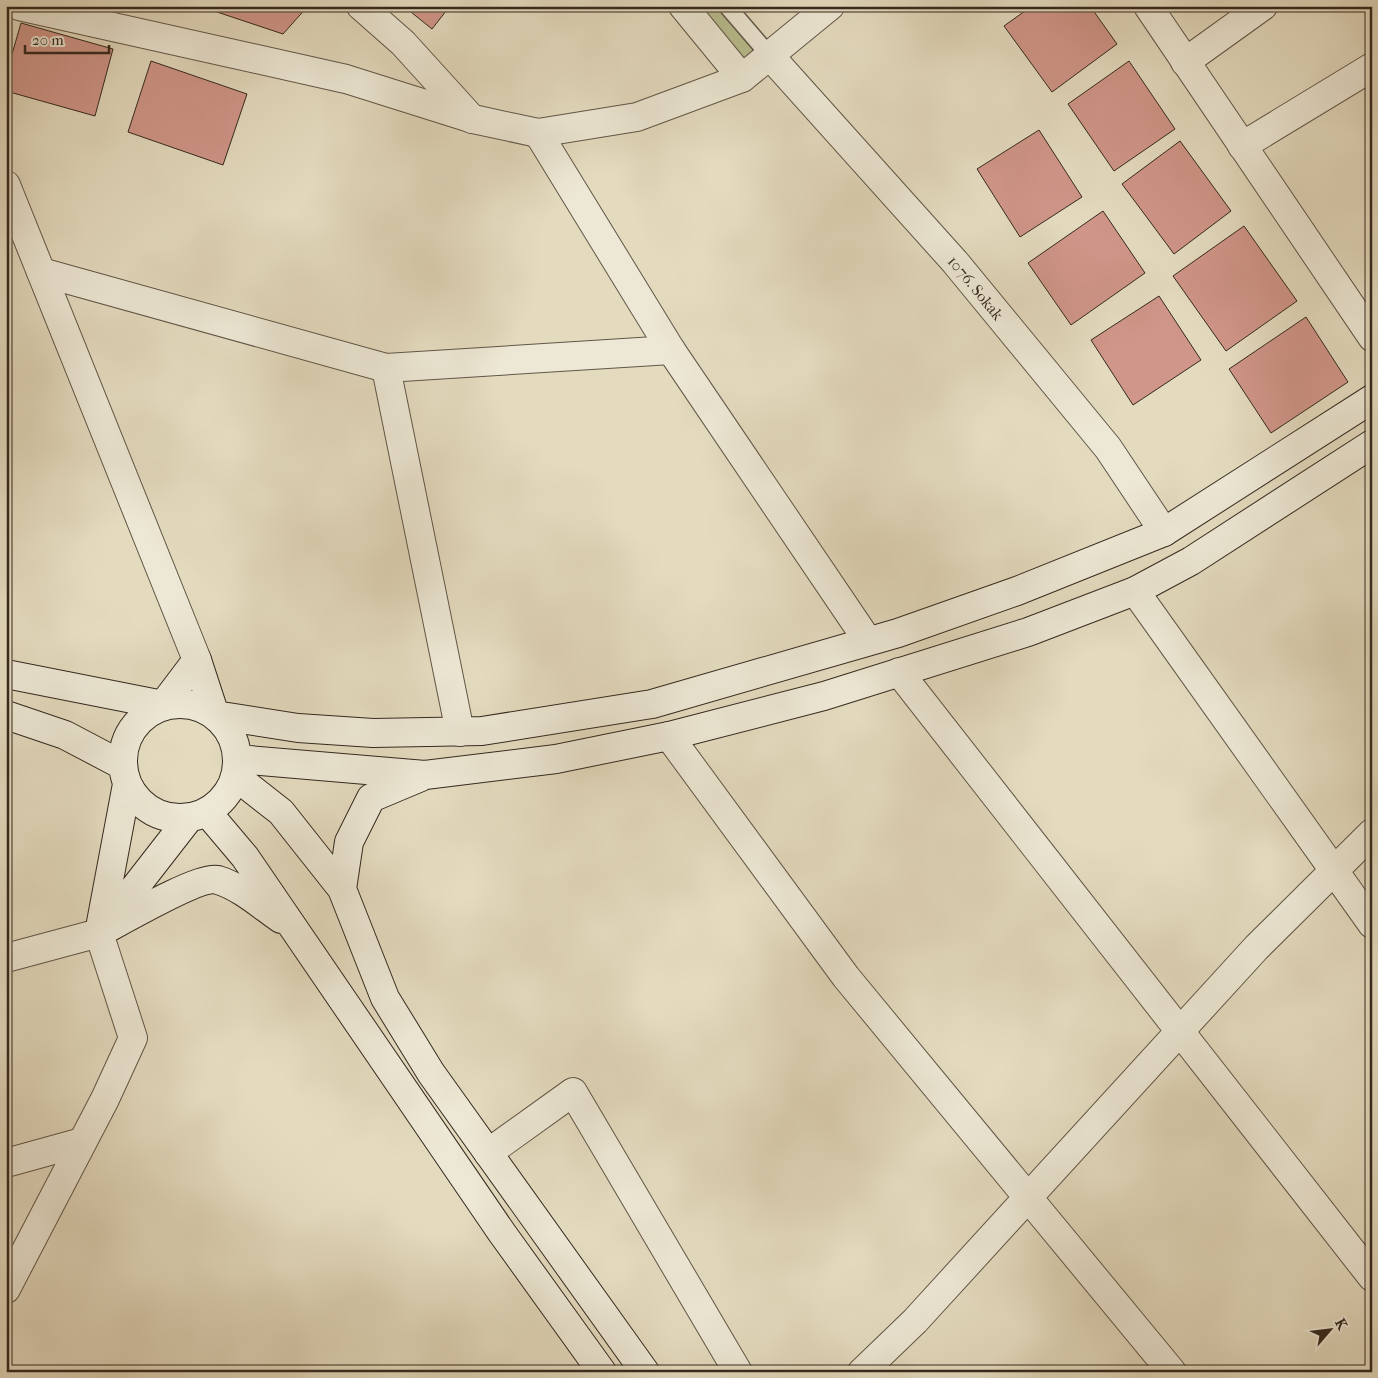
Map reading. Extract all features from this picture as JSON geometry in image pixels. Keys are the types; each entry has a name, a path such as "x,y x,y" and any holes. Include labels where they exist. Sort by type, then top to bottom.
{"street":[{"path":"19,6 346,79 472,119 538,133 637,117 742,78 830,6"},
{"path":"361,6 403,43 472,119"},
{"path":"683,6 742,78"},
{"path":"1148,6 1372,337"},
{"path":"1185,62 1263,6"},
{"name":"1076. Sokak","path":"770,56 955,262 1108,448 1164,532"},
{"path":"1242,146 1372,67"},
{"path":"538,133 672,350 868,641"},
{"path":"6,185 197,660 215,715"},
{"path":"41,272 386,368 672,350"},
{"path":"386,368 460,732"},
{"path":"215,715 298,728 345,731 460,732 482,731 652,704 868,641 1017,591 1164,532 1372,399"},
{"path":"236,767 425,775 556,759 669,736 824,696 1028,632 1135,591 1191,561 1372,444"},
{"path":"1135,591 1372,924"},
{"path":"6,1288 82,1142 133,1038 99,933 125,774 124,746 132,728 146,713 163,705 197,660"},
{"path":"899,672 1372,1277"},
{"path":"6,674 163,705 181,703 199,706 215,715 227,727 234,742 236,767 229,790 220,802 198,815 99,933"},
{"path":"6,714 65,735 125,774 137,800 152,811 170,818 198,815 246,857 290,925 502,1233 602,1372"},
{"path":"669,736 846,977 1172,1372"},
{"path":"236,767 281,812 342,889 385,998 431,1074 645,1372"},
{"path":"342,889 349,842 371,798 425,775"},
{"path":"862,1372 915,1322 1256,948 1372,833"},
{"path":"6,958 99,933 198,882 217,880 236,888 290,925"},
{"path":"488,1153 573,1092 738,1372"},
{"path":"6,1163 82,1142"}],"lane":[{"path":"727,6 770,56"}],"green space":[{"path":"683,6 727,6 770,56 742,78"}],"building":[{"path":"199,6 308,6 283,34"},
{"path":"408,6 450,6 432,29 406,8"},
{"path":"1032,6 1090,6 1117,44 1052,92 1004,26"},
{"path":"21,23 113,49 95,116 6,91 6,75"},
{"path":"151,61 247,94 223,165 128,132"},
{"path":"1129,61 1175,129 1114,171 1068,104"},
{"path":"1039,130 1082,197 1020,237 977,169"},
{"path":"1180,141 1231,211 1174,254 1122,184"},
{"path":"1103,211 1145,273 1071,325 1028,263"},
{"path":"1244,226 1297,301 1226,351 1173,276"},
{"path":"1159,296 1201,360 1133,405 1091,340"},
{"path":"1306,317 1348,382 1271,433 1229,369"}]}
